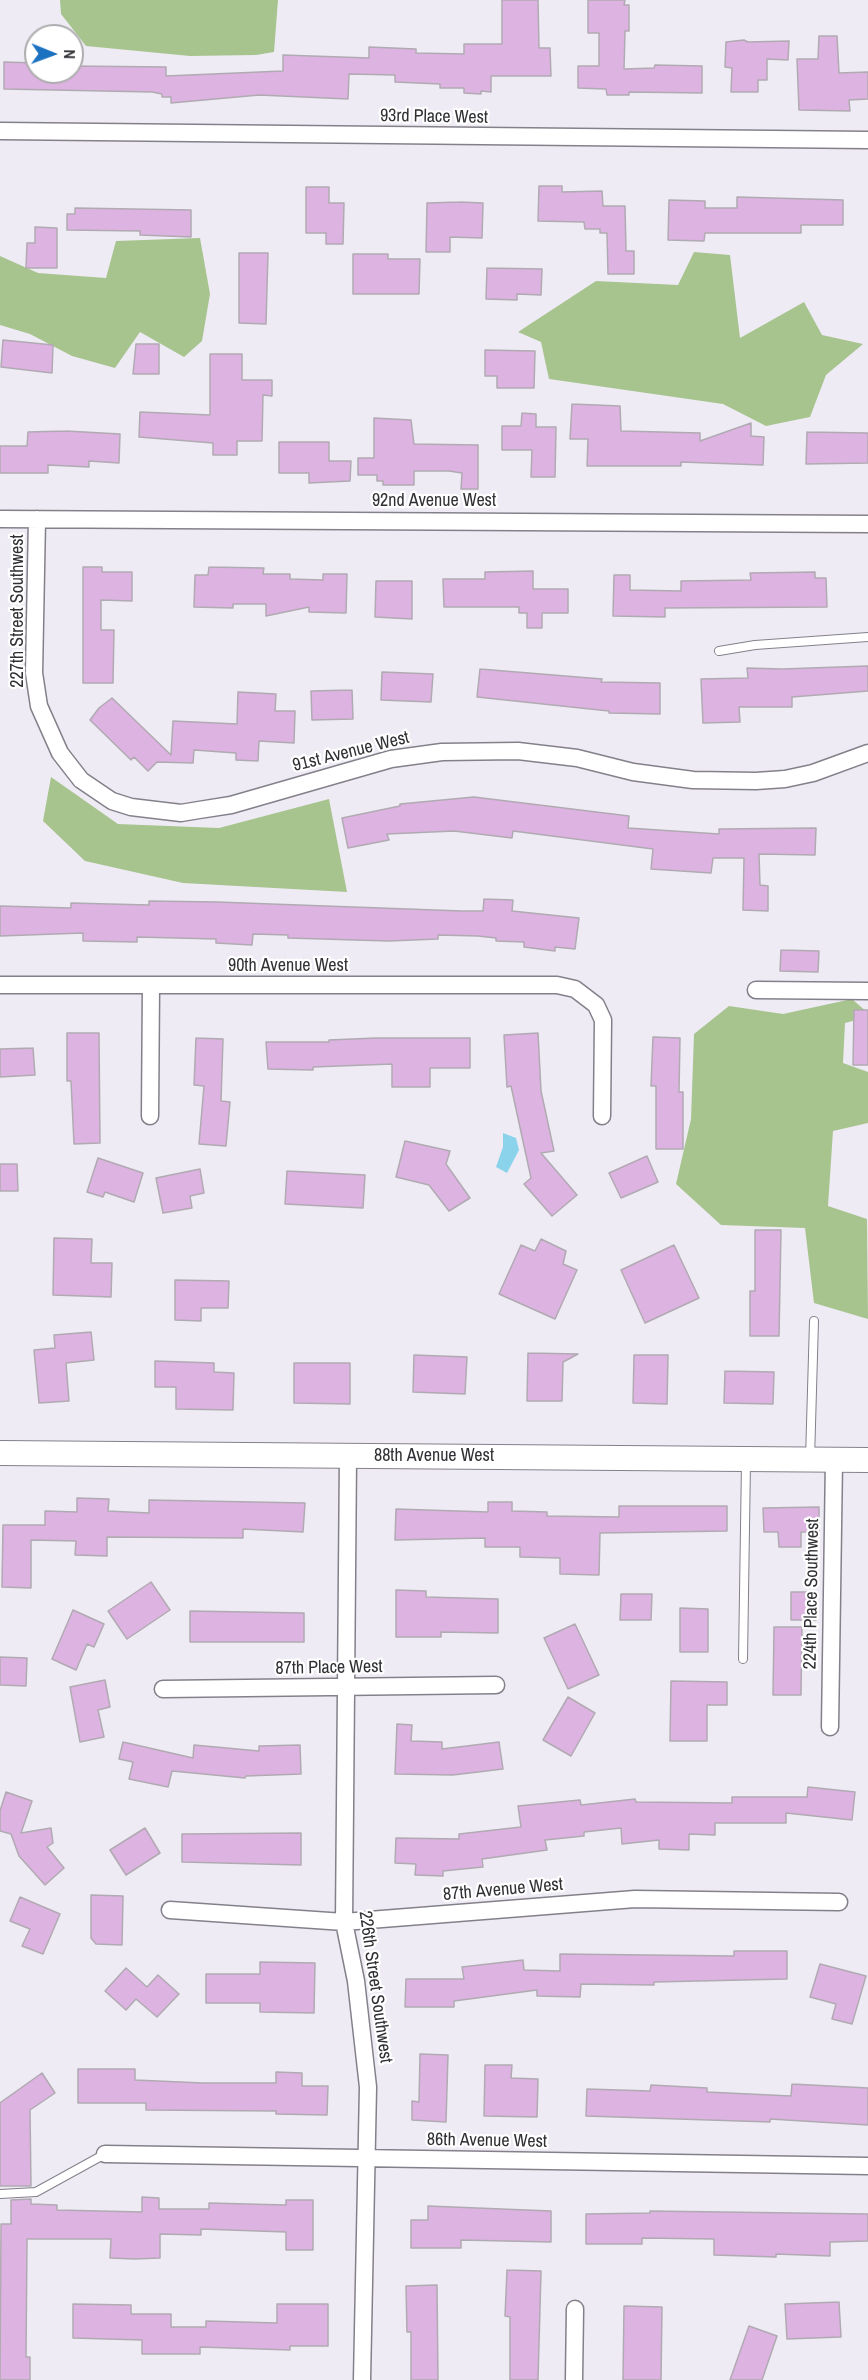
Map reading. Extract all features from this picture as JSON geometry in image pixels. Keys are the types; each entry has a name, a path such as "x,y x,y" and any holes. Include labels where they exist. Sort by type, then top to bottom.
{"street":[{"name":"93rd Place West","path":"0,131 868,140"},
{"name":"92nd Avenue West","path":"0,519 868,524"},
{"name":"227th Street Southwest","path":"37,519 34,673 39,706 51,736"},
{"name":"91st Avenue West","path":"51,736 60,753 81,780 112,801 148,810 181,813 231,805 391,759 442,752 518,751 577,758 633,772 693,780 745,781 785,779 813,773 868,753"},
{"name":"90th Avenue West","path":"0,985 557,985 575,988 596,1005 603,1020 602,1116"},
{"path":"150,1116 151,986"},
{"path":"756,990 868,991"},
{"name":"88th Avenue West","path":"0,1453 868,1460"},
{"name":"226th Street Southwest","path":"348,1456 344,1922 356,1980 366,2054 362,2380"},
{"name":"224th Place Southwest","path":"822,1460 830,1727"},
{"name":"87th Place West","path":"163,1689 496,1685"},
{"name":"87th Avenue West","path":"170,1910 344,1922 635,1899 839,1902"},
{"name":"86th Avenue West","path":"105,2154 868,2166"},
{"path":"574,2380 575,2309"}],"lane":[{"path":"719,651 755,645 868,637"},
{"path":"814,1321 822,1460"},
{"path":"743,1659 746,1459"},
{"path":"0,2194 36,2192 105,2154"}],"green space":[{"path":"60,0 278,0 274,52 256,55 190,56 86,46 84,24 69,24 61,14"},
{"path":"200,238 210,294 202,341 184,357 140,332 115,368 72,356 30,334 0,325 0,256 38,273 106,278 116,241"},
{"path":"694,252 730,255 740,338 804,302 822,335 863,344 826,375 810,417 766,426 723,404 549,379 541,342 518,332 596,281 678,285"},
{"path":"51,777 118,824 219,828 329,799 347,892 183,883 85,861 43,821"},
{"path":"852,999 868,1013 868,1017 845,1023 843,1063 868,1072 868,1123 833,1131 828,1206 867,1219 868,1319 814,1303 805,1228 721,1225 676,1184 691,1119 694,1034 729,1006 783,1014"}],"water":[{"path":"503,1133 516,1138 519,1150 507,1173 496,1167 503,1147"}],"building":[{"path":"502,0 538,0 539,48 550,48 551,76 491,76 491,92 481,91 481,94 464,93 464,88 440,88 440,84 395,82 395,75 349,74 348,99 259,95 171,103 171,97 162,97 162,94 152,92 4,89 4,62 24,63 24,84 84,84 84,66 166,67 166,76 283,71 283,55 369,58 369,47 416,49 416,53 464,54 464,44 502,44"},
{"path":"588,0 625,0 624,5 629,5 629,31 625,31 624,69 654,68 655,65 702,66 702,93 629,92 629,95 607,95 606,89 578,88 578,66 599,66 599,33 588,33"},
{"path":"819,36 837,36 839,73 868,72 868,99 849,100 850,111 799,110 797,59 818,59"},
{"path":"744,40 748,42 789,41 788,60 767,59 767,80 758,80 758,92 731,92 732,68 725,67 726,42"},
{"path":"539,186 562,186 562,192 602,191 603,206 625,206 626,251 634,251 634,274 608,274 607,233 600,233 600,229 585,229 584,222 538,221"},
{"path":"306,187 329,187 329,203 344,203 343,244 326,244 326,233 306,233"},
{"path":"737,197 843,200 843,225 801,225 801,233 705,233 704,241 668,240 669,200 705,201 705,208 737,208"},
{"path":"427,203 483,203 482,238 450,237 450,252 426,252"},
{"path":"75,208 191,210 191,237 140,235 140,231 67,230 67,214 75,214"},
{"path":"35,227 57,228 57,268 26,268 27,243 35,243"},
{"path":"239,253 268,253 266,324 239,323"},
{"path":"353,254 388,254 388,259 420,259 419,294 353,294"},
{"path":"487,268 542,269 541,295 517,294 517,300 486,299"},
{"path":"3,340 53,345 52,373 1,367"},
{"path":"136,344 159,344 159,374 133,374"},
{"path":"485,350 535,351 534,388 497,388 497,376 485,376"},
{"path":"210,354 242,354 242,380 272,380 272,396 263,395 262,441 237,441 237,455 213,455 213,443 139,437 140,412 210,415"},
{"path":"572,404 620,406 621,431 700,433 700,441 751,423 751,436 764,437 763,465 681,462 681,466 587,466 588,439 570,439"},
{"path":"522,413 536,414 536,427 556,427 555,477 531,477 532,450 502,450 502,426 521,426"},
{"path":"374,418 411,420 414,444 478,445 478,489 461,489 462,473 449,471 414,471 414,485 383,485 383,481 377,481 377,475 358,475 358,458 374,458"},
{"path":"66,431 120,434 119,463 89,461 89,467 48,465 48,473 0,473 0,446 27,446 28,432"},
{"path":"807,432 868,433 868,463 806,464"},
{"path":"279,442 329,442 329,461 351,461 350,481 309,483 309,473 279,473"},
{"path":"83,567 102,567 102,572 132,572 132,601 101,600 101,630 114,630 113,683 83,683"},
{"path":"209,567 264,568 263,574 290,574 290,579 323,580 323,574 347,574 346,613 309,612 309,607 266,616 266,604 233,604 233,608 194,607 195,575 208,575"},
{"path":"533,571 533,589 568,589 568,613 542,613 542,628 527,628 527,613 519,613 519,607 444,607 443,579 485,579 485,572"},
{"path":"815,572 815,578 826,578 827,607 665,608 665,617 613,616 614,575 630,575 630,590 681,591 681,581 751,580 750,573"},
{"path":"376,581 412,581 412,619 375,617"},
{"path":"868,666 868,691 792,697 792,707 739,707 740,722 703,723 701,679 748,678 747,668"},
{"path":"480,669 602,679 601,682 660,683 660,714 609,713 609,711 477,697"},
{"path":"382,672 433,674 431,702 381,700"},
{"path":"352,690 353,719 312,720 311,691"},
{"path":"238,692 276,694 275,711 295,711 294,743 259,741 258,761 236,760 236,753 194,750 193,763 157,762 148,771 134,757 131,760 90,720 99,708 112,698 171,755 173,721 237,724"},
{"path":"474,797 629,816 628,828 719,834 719,829 816,828 815,855 759,854 760,885 768,886 768,911 743,910 744,858 713,858 711,873 651,869 653,849 513,831 512,838 454,831 387,834 389,840 348,848 342,818 400,806 400,804"},
{"path":"484,899 513,900 512,911 579,918 575,949 555,947 555,951 524,947 524,942 496,941 496,938 438,935 438,939 389,941 288,938 288,935 253,934 252,945 216,943 216,939 137,937 137,942 83,941 83,933 0,936 0,906 71,908 71,903 149,905 149,901 483,911"},
{"path":"781,950 819,951 818,972 780,971"},
{"path":"854,1010 868,1010 868,1065 853,1065"},
{"path":"67,1033 99,1033 100,1143 74,1144 71,1081 67,1081"},
{"path":"538,1033 541,1091 554,1151 541,1153 577,1195 552,1216 524,1184 531,1178 511,1086 507,1087 504,1035"},
{"path":"653,1037 680,1038 679,1092 683,1092 683,1149 656,1149 656,1086 651,1086"},
{"path":"196,1038 223,1039 221,1101 230,1102 226,1146 199,1144 204,1086 194,1085"},
{"path":"470,1038 470,1068 430,1068 430,1087 392,1087 392,1064 313,1067 313,1070 268,1069 266,1042 329,1042 329,1040"},
{"path":"33,1048 35,1075 0,1077 0,1049"},
{"path":"405,1141 450,1151 446,1164 470,1198 449,1211 429,1185 396,1177"},
{"path":"647,1156 658,1182 621,1198 609,1173"},
{"path":"98,1158 143,1173 134,1202 105,1192 103,1197 87,1192"},
{"path":"0,1164 17,1164 18,1191 0,1191"},
{"path":"200,1169 204,1193 190,1196 192,1208 163,1213 156,1178"},
{"path":"287,1171 365,1175 363,1208 285,1204"},
{"path":"755,1230 781,1230 779,1336 750,1336 750,1291 755,1291"},
{"path":"54,1238 92,1239 91,1263 112,1263 111,1297 53,1295"},
{"path":"541,1239 566,1251 563,1264 577,1270 555,1319 499,1294 521,1245 535,1251"},
{"path":"674,1245 699,1298 645,1323 621,1270"},
{"path":"175,1280 229,1281 228,1308 201,1308 201,1321 175,1320"},
{"path":"91,1332 94,1360 66,1363 69,1401 39,1403 34,1350 55,1348 54,1335"},
{"path":"528,1353 578,1354 563,1362 562,1401 527,1401"},
{"path":"414,1355 467,1357 465,1394 413,1392"},
{"path":"634,1355 668,1355 667,1404 633,1403"},
{"path":"155,1361 214,1363 214,1372 234,1373 233,1410 176,1409 176,1387 155,1387"},
{"path":"294,1363 350,1363 350,1404 294,1403"},
{"path":"725,1371 774,1372 773,1404 724,1403"},
{"path":"77,1498 109,1499 108,1511 149,1513 149,1500 305,1503 303,1532 243,1529 243,1538 107,1537 107,1556 75,1555 76,1541 31,1540 31,1588 2,1587 3,1525 45,1525 45,1511 77,1512"},
{"path":"488,1502 512,1502 512,1511 547,1512 547,1516 619,1517 619,1506 727,1506 727,1531 600,1533 599,1575 560,1574 560,1558 520,1557 520,1547 485,1547 485,1538 395,1540 396,1509 488,1512"},
{"path":"819,1507 819,1532 801,1532 801,1547 779,1547 778,1532 764,1532 763,1508"},
{"path":"151,1582 170,1610 127,1639 108,1611"},
{"path":"396,1590 426,1591 426,1597 498,1599 498,1633 441,1632 441,1637 396,1637"},
{"path":"791,1592 816,1592 816,1620 791,1620"},
{"path":"621,1594 652,1594 651,1620 620,1620"},
{"path":"680,1608 708,1609 708,1652 680,1652"},
{"path":"73,1610 104,1624 94,1647 87,1644 76,1670 52,1659"},
{"path":"190,1611 304,1613 304,1642 190,1642"},
{"path":"575,1624 599,1675 568,1689 544,1638"},
{"path":"774,1627 802,1627 801,1695 773,1695"},
{"path":"0,1657 27,1658 26,1686 0,1685"},
{"path":"105,1680 110,1707 98,1710 104,1737 80,1742 70,1687"},
{"path":"671,1681 727,1682 727,1705 707,1705 707,1741 670,1741"},
{"path":"568,1697 595,1713 571,1756 543,1740"},
{"path":"397,1724 412,1725 411,1741 442,1742 442,1749 499,1742 503,1769 453,1775 395,1774"},
{"path":"123,1742 193,1758 194,1745 259,1751 259,1746 300,1745 301,1774 246,1776 245,1778 172,1771 168,1787 129,1779 133,1762 119,1759"},
{"path":"808,1787 855,1792 852,1820 786,1813 786,1823 715,1823 715,1835 689,1834 689,1850 659,1849 659,1840 622,1844 621,1828 584,1832 584,1836 545,1840 547,1850 482,1859 483,1867 443,1871 443,1876 415,1875 416,1864 395,1863 396,1838 459,1839 459,1834 521,1827 518,1806 580,1800 581,1805 635,1799 636,1802 732,1803 732,1797 807,1797"},
{"path":"6,1792 32,1801 21,1833 51,1828 53,1843 47,1847 64,1868 45,1885 19,1856 11,1834 0,1831 0,1811"},
{"path":"145,1828 160,1853 126,1875 110,1850"},
{"path":"301,1833 301,1865 182,1862 182,1834"},
{"path":"91,1895 123,1896 122,1945 96,1944 91,1938"},
{"path":"20,1897 60,1914 43,1954 22,1946 30,1929 10,1921"},
{"path":"734,1951 787,1951 787,1979 654,1982 654,1985 581,1984 580,1997 537,1996 537,1990 454,2001 454,2007 405,2007 406,1979 464,1979 462,1967 523,1960 524,1970 560,1971 560,1954 734,1956"},
{"path":"260,1962 315,1963 314,2013 260,2012 260,2003 206,2003 206,1974 260,1974"},
{"path":"820,1964 866,1976 852,2024 832,2019 836,2004 810,1997"},
{"path":"126,1968 147,1987 158,1975 179,1994 157,2017 136,1999 126,2010 105,1991"},
{"path":"420,2054 448,2055 446,2122 412,2120 412,2101 419,2102"},
{"path":"485,2065 512,2065 511,2078 538,2079 537,2117 484,2116"},
{"path":"78,2069 135,2069 135,2080 203,2083 276,2083 276,2072 302,2073 302,2086 328,2086 327,2115 276,2114 276,2111 146,2110 146,2103 78,2103"},
{"path":"42,2073 55,2093 30,2110 31,2186 0,2186 0,2103"},
{"path":"792,2084 868,2088 868,2125 770,2119 770,2122 586,2116 587,2089 650,2091 651,2085 707,2088 707,2092 791,2096"},
{"path":"142,2197 159,2198 159,2209 209,2209 209,2203 286,2205 286,2200 313,2200 313,2250 286,2250 286,2232 201,2229 201,2235 160,2234 160,2258 134,2259 110,2258 111,2239 27,2239 26,2357 30,2357 30,2380 0,2380 1,2224 11,2224 11,2200 31,2199 31,2204 57,2205 57,2210 142,2212"},
{"path":"428,2206 551,2211 551,2242 461,2240 461,2248 411,2248 411,2220 428,2220"},
{"path":"650,2211 868,2214 868,2241 830,2242 830,2256 776,2254 776,2257 714,2255 714,2239 642,2238 642,2244 586,2244 586,2214 650,2213"},
{"path":"507,2270 541,2271 538,2380 510,2380 510,2317 505,2316"},
{"path":"437,2285 438,2380 411,2380 411,2332 407,2332 406,2286"},
{"path":"839,2302 841,2337 787,2339 785,2304"},
{"path":"73,2304 131,2305 131,2314 171,2314 171,2327 206,2327 206,2321 277,2323 277,2304 328,2304 328,2346 290,2346 290,2350 200,2347 200,2354 142,2354 142,2340 73,2338"},
{"path":"624,2306 662,2307 661,2380 623,2380"},
{"path":"749,2326 777,2336 762,2380 730,2380"}]}
